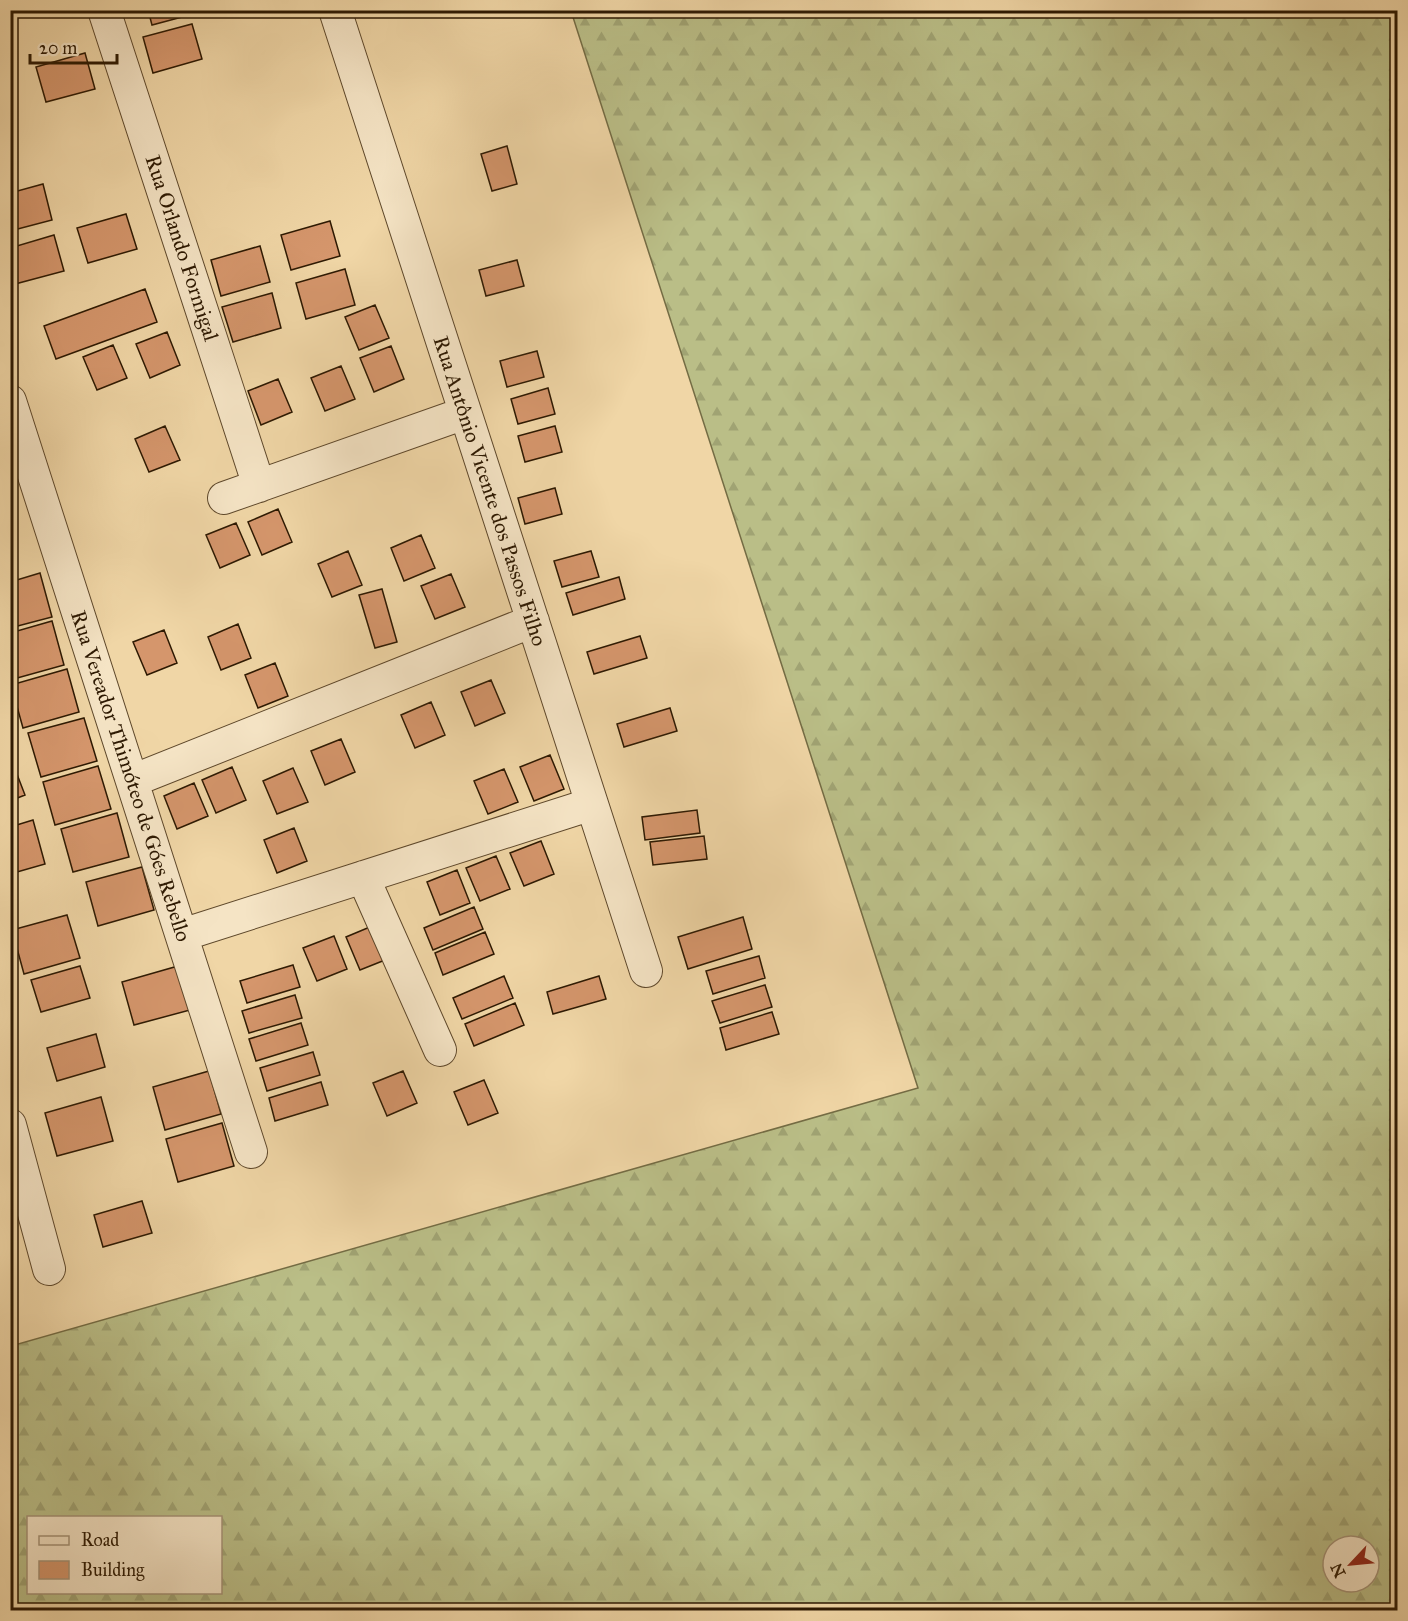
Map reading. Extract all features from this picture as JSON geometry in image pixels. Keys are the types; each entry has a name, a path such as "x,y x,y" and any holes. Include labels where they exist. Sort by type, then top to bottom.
{"street":[{"name":"Rua Orlando Formigal","path":"104,10 259,486"},
{"name":"Rua Antônio Vicente dos Passos Filho","path":"335,10 646,971"},
{"name":"Rua Vereador Thimóteo de Góes Rebello","path":"10,401 251,1152"},
{"path":"224,498 465,413"},
{"path":"132,781 533,621"},
{"path":"182,935 592,804"},
{"path":"363,877 440,1050"},
{"path":"10,1125 49,1269"}],"green space":[{"path":"571,11 1397,11 1397,1610 11,1610 11,1346 918,1088"}],"building":[{"path":"15,10 32,10 16,15"},
{"path":"148,10 201,10 201,12 152,25"},
{"path":"192,24 202,59 153,73 143,37"},
{"path":"85,53 95,89 46,102 36,67"},
{"path":"507,146 517,184 492,191 481,154"},
{"path":"43,184 52,220 10,231 10,193"},
{"path":"126,214 137,249 88,263 77,228"},
{"path":"330,221 340,256 291,270 281,235"},
{"path":"54,235 64,271 15,284 10,268 10,248"},
{"path":"260,246 270,282 221,296 211,260"},
{"path":"517,260 524,286 486,296 479,270"},
{"path":"345,269 355,305 306,319 296,283"},
{"path":"145,289 157,322 56,359 44,326"},
{"path":"272,293 281,328 233,342 222,307"},
{"path":"375,305 389,338 359,350 345,317"},
{"path":"167,332 180,365 150,378 136,344"},
{"path":"113,345 127,378 97,390 83,357"},
{"path":"391,346 404,379 374,392 360,358"},
{"path":"537,351 544,377 507,387 500,361"},
{"path":"341,366 355,399 325,411 311,378"},
{"path":"278,379 292,412 261,425 248,391"},
{"path":"548,388 555,414 518,424 511,399"},
{"path":"165,426 180,460 149,472 135,439"},
{"path":"555,426 562,452 525,462 518,436"},
{"path":"10,462 16,478 10,480"},
{"path":"555,488 562,514 525,524 518,498"},
{"path":"10,506 16,522 10,524"},
{"path":"278,509 292,542 262,555 248,522"},
{"path":"236,523 250,555 220,568 206,535"},
{"path":"421,535 435,568 404,581 391,548"},
{"path":"348,551 362,585 332,597 318,564"},
{"path":"591,551 599,577 562,587 554,561"},
{"path":"40,573 52,617 10,628 10,582"},
{"path":"451,574 465,607 435,619 421,586"},
{"path":"619,577 625,599 573,615 566,593"},
{"path":"382,589 397,642 375,648 359,595"},
{"path":"52,621 64,665 10,680 10,633"},
{"path":"238,624 251,658 221,670 208,637"},
{"path":"164,630 177,663 147,675 133,642"},
{"path":"640,636 647,658 594,674 587,652"},
{"path":"275,663 288,696 258,708 245,675"},
{"path":"67,669 79,712 23,728 11,685"},
{"path":"491,680 505,713 475,726 461,692"},
{"path":"431,702 445,735 415,748 401,715"},
{"path":"670,708 677,731 624,747 617,724"},
{"path":"84,718 97,761 41,777 28,733"},
{"path":"341,739 355,772 325,785 311,751"},
{"path":"550,755 564,789 534,801 520,767"},
{"path":"10,756 25,795 10,801"},
{"path":"98,766 111,809 55,825 43,782"},
{"path":"232,767 246,800 216,813 202,780"},
{"path":"293,768 308,802 277,814 263,781"},
{"path":"504,769 518,802 488,814 474,781"},
{"path":"194,783 208,816 177,829 164,796"},
{"path":"697,810 700,833 645,840 642,817"},
{"path":"117,813 129,857 73,872 61,829"},
{"path":"33,820 45,864 10,874 10,827"},
{"path":"294,828 307,861 277,873 264,840"},
{"path":"704,836 707,859 653,865 650,842"},
{"path":"541,841 554,874 524,886 510,853"},
{"path":"496,856 510,889 480,901 466,868"},
{"path":"142,867 154,910 98,926 86,882"},
{"path":"457,870 470,903 440,915 427,882"},
{"path":"474,907 483,929 433,950 424,928"},
{"path":"67,915 80,958 24,974 12,930"},
{"path":"743,917 752,949 688,969 678,937"},
{"path":"377,924 390,958 360,970 346,937"},
{"path":"485,932 494,954 443,975 435,953"},
{"path":"334,936 347,969 317,981 303,948"},
{"path":"759,956 765,978 713,994 706,971"},
{"path":"293,965 300,987 247,1003 240,981"},
{"path":"80,966 90,998 41,1012 31,980"},
{"path":"178,966 190,1010 134,1025 122,982"},
{"path":"504,976 513,998 462,1019 453,998"},
{"path":"599,976 606,999 553,1014 547,992"},
{"path":"765,985 772,1007 720,1023 712,1001"},
{"path":"295,995 302,1018 249,1033 242,1011"},
{"path":"515,1003 524,1025 474,1046 465,1024"},
{"path":"772,1012 779,1034 726,1050 720,1028"},
{"path":"301,1023 308,1045 256,1061 249,1039"},
{"path":"96,1034 105,1067 57,1081 47,1048"},
{"path":"313,1052 320,1075 267,1091 260,1068"},
{"path":"209,1071 221,1114 165,1130 153,1087"},
{"path":"403,1071 417,1103 387,1116 373,1083"},
{"path":"484,1080 498,1113 468,1125 454,1092"},
{"path":"321,1082 328,1105 275,1121 269,1098"},
{"path":"101,1097 113,1141 57,1156 45,1113"},
{"path":"222,1123 234,1166 178,1182 166,1139"},
{"path":"142,1201 152,1233 103,1247 94,1215"}]}
